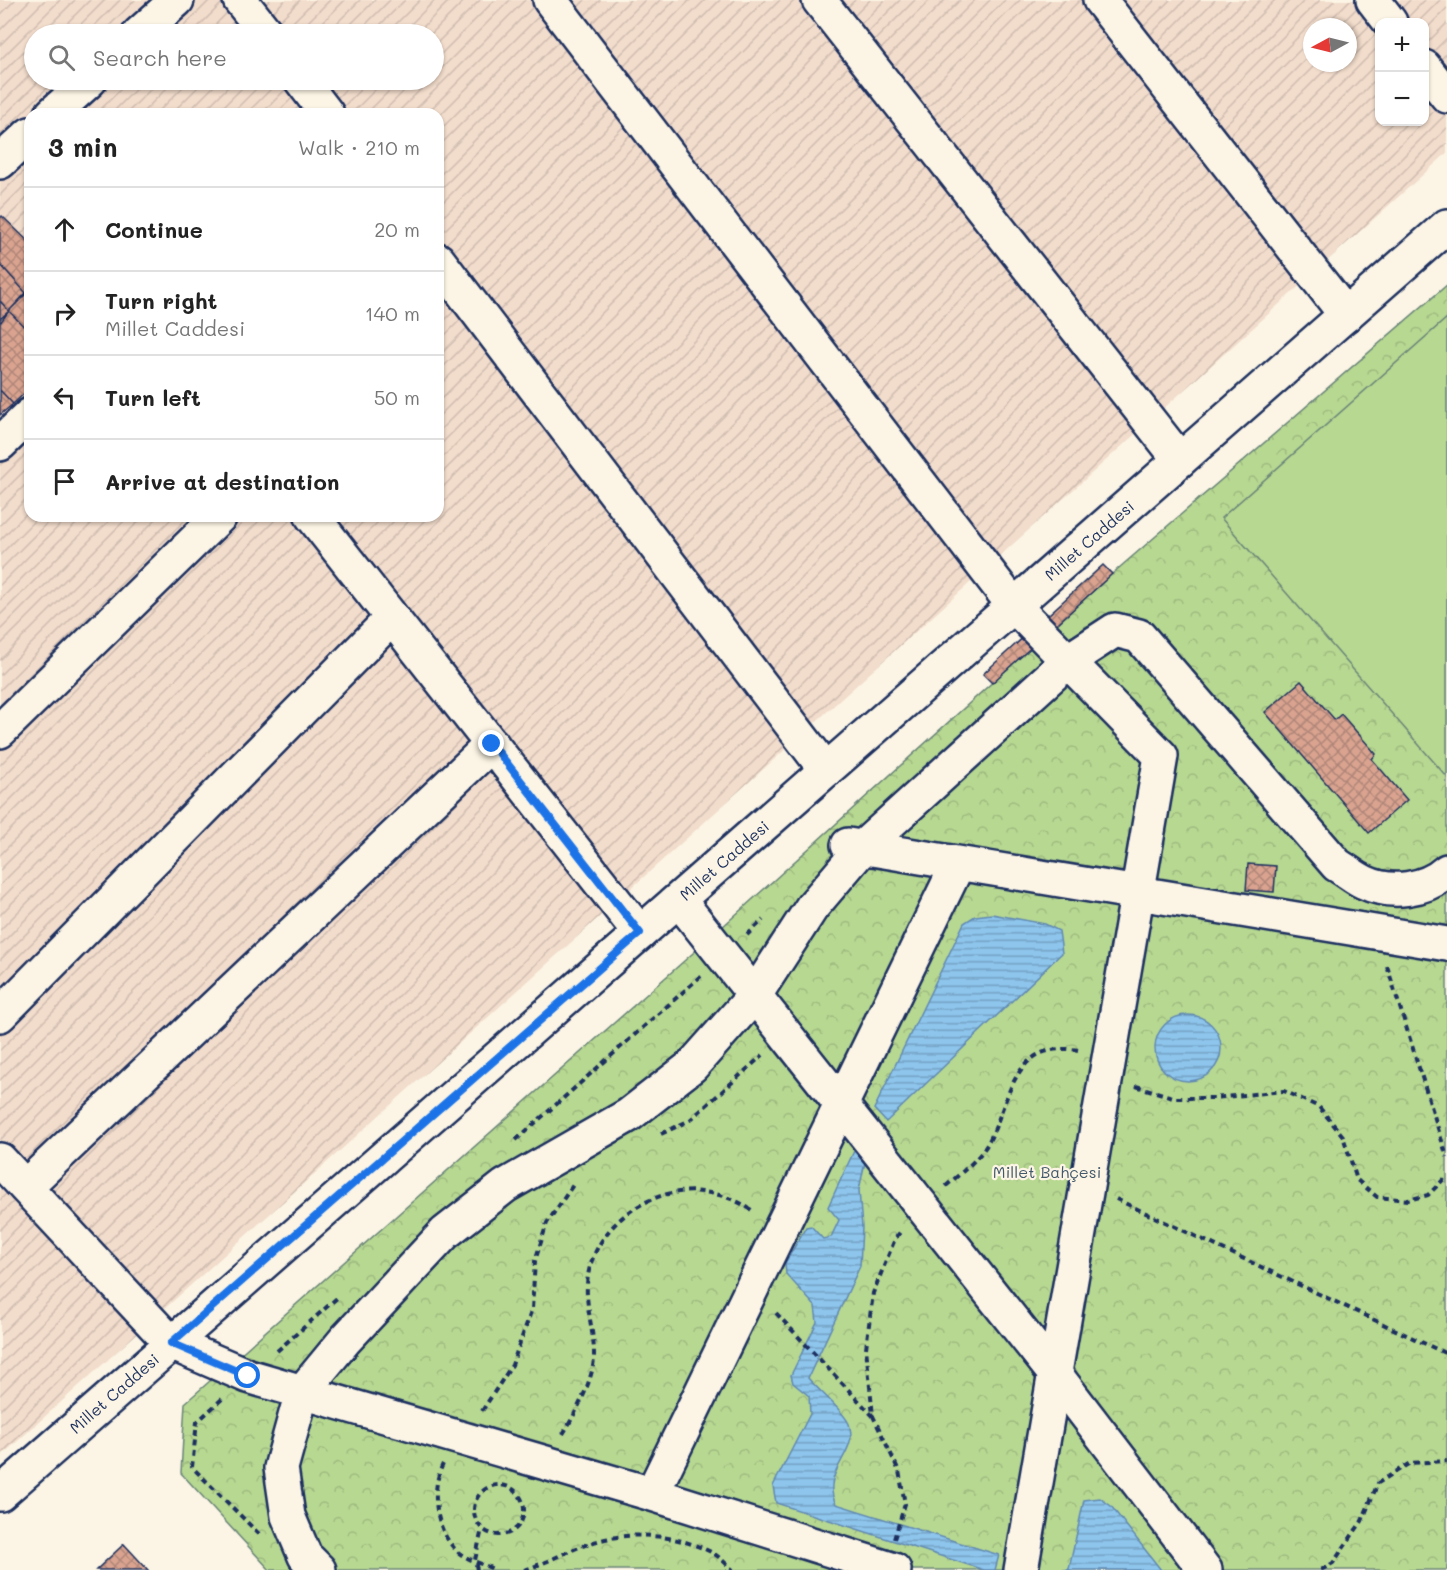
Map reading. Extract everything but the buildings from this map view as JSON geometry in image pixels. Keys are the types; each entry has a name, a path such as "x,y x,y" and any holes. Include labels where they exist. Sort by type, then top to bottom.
{"street":[{"path":"150,24 177,0"},
{"path":"240,0 259,24"},
{"path":"550,0 1014,606 1161,756 1021,1570"},
{"path":"819,0 1180,460"},
{"path":"1100,0 1346,315"},
{"path":"1373,0 1387,18"},
{"path":"1429,72 1447,96"},
{"path":"59,108 79,90"},
{"path":"309,90 322,108"},
{"name":"Millet Caddesi","path":"0,1494 1447,226"},
{"path":"444,268 826,770"},
{"path":"0,444 24,421"},
{"path":"0,731 214,522"},
{"path":"317,522 640,933"},
{"path":"0,1015 392,618"},
{"path":"319,1570 305,1556 288,1516 281,1468 302,1392 345,1340 445,1233 505,1186 629,1115 692,1066 755,995 853,846 1069,660 1115,630 1139,636 1337,865 1365,883 1402,890 1434,883 1447,871"},
{"path":"25,1187 492,744"},
{"path":"853,846 1137,891 1447,944"},
{"path":"652,1494 958,864"},
{"path":"679,900 1055,1374 1205,1570"},
{"path":"0,1160 171,1343 248,1376 533,1460 652,1494 893,1555"}],"path":[{"path":"1376,931 1447,1157"},
{"path":"653,1138 690,1120 724,1092 786,1034"},
{"path":"1105,1077 1176,1098 1214,1098 1284,1091 1319,1107 1343,1136 1357,1180 1377,1197 1408,1200 1428,1195 1447,1176"},
{"path":"495,1570 458,1552 443,1532 437,1508 435,1480 456,1437 482,1412 512,1365 532,1309 536,1261 547,1223 577,1180"},
{"path":"1087,1185 1447,1354"},
{"path":"511,1488 533,1460 557,1444 579,1409 595,1356 586,1293 592,1256 611,1226 648,1199 677,1192 707,1191 743,1203 779,1233"},
{"path":"753,1288 873,1416"},
{"path":"1321,1570 1334,1563 1362,1521 1378,1483 1410,1463 1447,1461"},
{"path":"477,1570 475,1560 482,1529 474,1512 479,1493 496,1484 511,1488 521,1498 524,1507 523,1517 518,1526 501,1535 482,1529"},
{"path":"893,1555 899,1523"},
{"path":"524,1570 548,1562 580,1546 614,1536 653,1535 712,1552 732,1570"}],"shaded area":[{"path":"0,0 1447,0 1447,153 0,1457"}],"green space":[{"name":"Millet Bahçesi","path":"1447,285 1447,1570 270,1570 181,1473 185,1403 710,938 1112,574"},
{"path":"1447,318 1447,777 1221,518"}],"water":[{"path":"992,914 1045,924 1059,931 1062,953 886,1122 874,1109 964,923 975,916"},
{"path":"1188,1015 1201,1018 1211,1025 1218,1035 1221,1048 1218,1061 1211,1071 1201,1078 1188,1081 1175,1078 1165,1071 1158,1061 1155,1048 1158,1035 1165,1025 1175,1018"},
{"path":"854,1151 865,1162 859,1190 862,1227 860,1266 808,1378 849,1424 851,1434 849,1444 832,1482 832,1493 836,1504 999,1555 995,1570 984,1570 776,1503 773,1486 810,1414 809,1396 793,1383 791,1375 817,1322 815,1306 786,1274 785,1263 806,1227 811,1226 823,1239 831,1237 839,1220 828,1207"},
{"path":"1100,1498 1111,1506 1161,1570 1064,1570 1069,1569 1084,1500"}],"route":[{"path":"248,1376 171,1343 640,933 492,744"}]}
